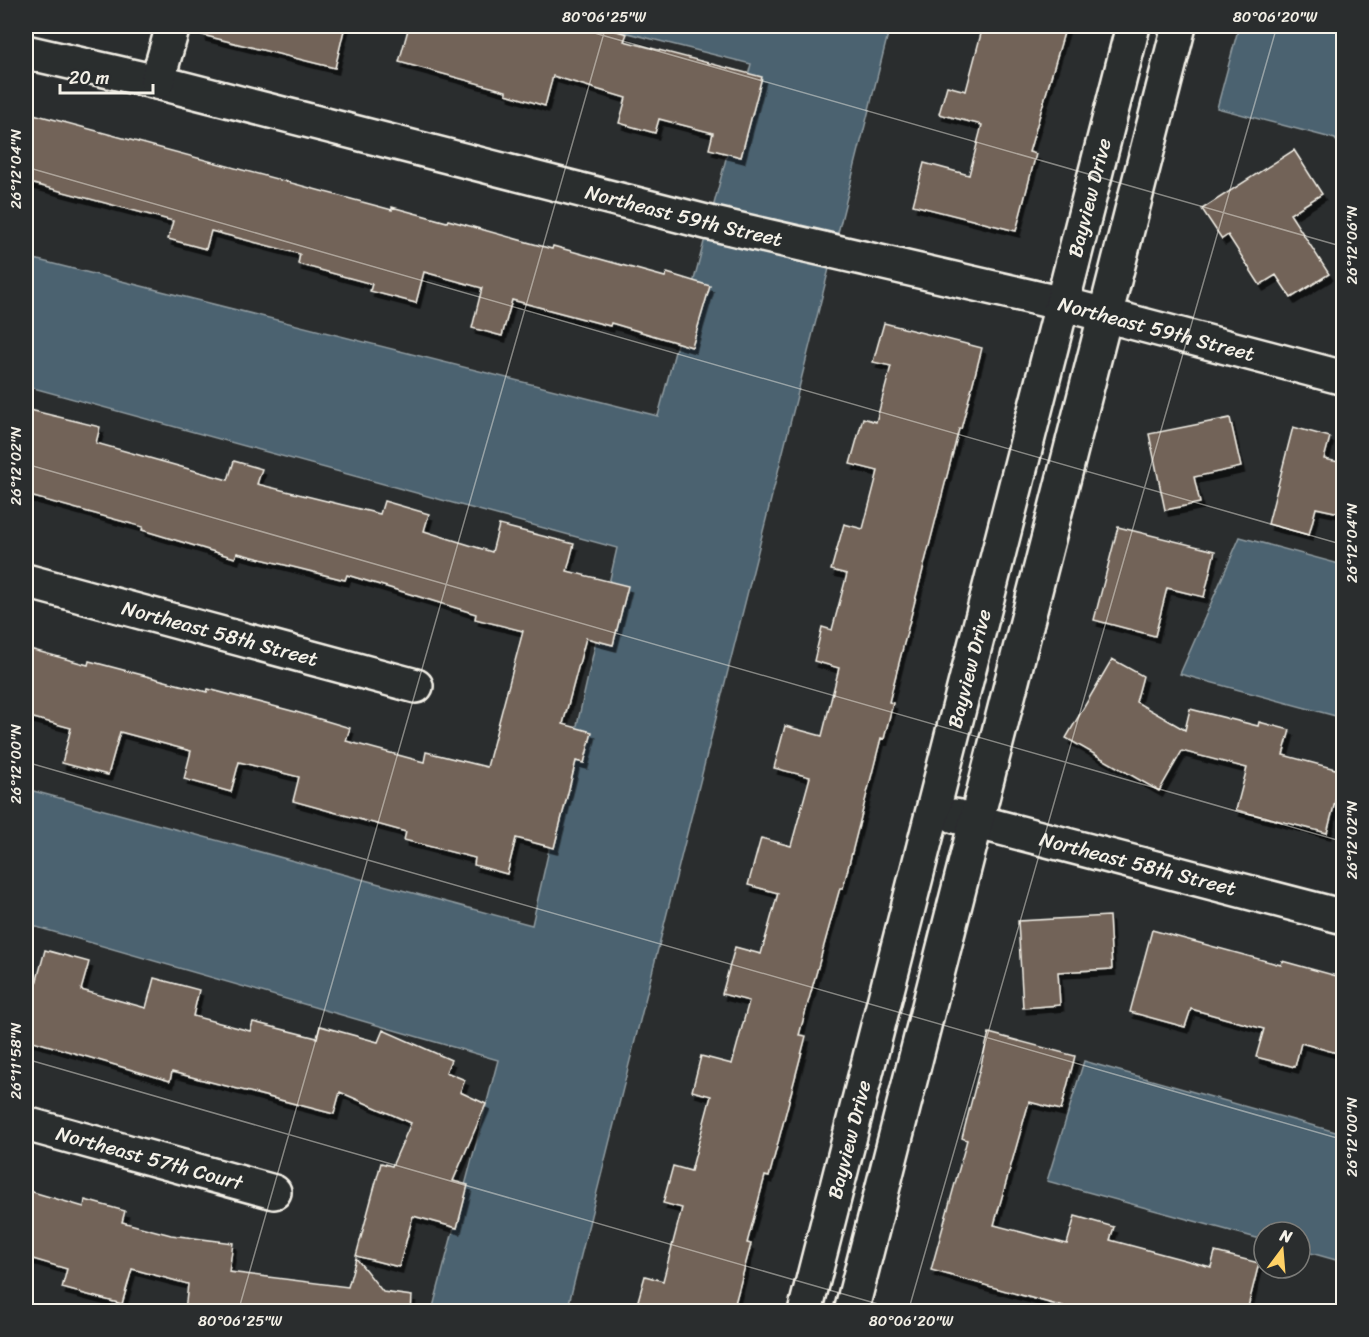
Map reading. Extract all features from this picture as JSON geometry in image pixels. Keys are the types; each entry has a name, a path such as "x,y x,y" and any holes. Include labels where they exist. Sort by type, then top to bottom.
{"street":[{"path":"157,82 172,26"},
{"name":"Bayview Drive","path":"809,1311 877,1031 1133,26"},
{"path":"850,1311 1179,26"},
{"name":"Northeast 59th Street","path":"26,52 157,82 710,223 1105,314 1344,378"},
{"path":"1122,69 1165,79"},
{"path":"1001,544 1043,556"},
{"name":"Northeast 58th Street","path":"26,581 416,686"},
{"name":"Northeast 58th Street","path":"933,810 1344,917"},
{"path":"877,1031 919,1043"},
{"name":"Northeast 57th Court","path":"26,1124 274,1192"}],"water":[{"path":"600,26 890,26 567,1311 432,1311 498,1060 26,924 26,789 532,925 617,548 26,386 26,257 658,416 751,64"},
{"path":"1239,26 1327,26 1343,30 1343,150 1335,139 1217,108"},
{"path":"1240,537 1343,565 1343,718 1180,674"},
{"path":"1084,1061 1343,1134 1343,1262 1312,1253 1312,1220 1252,1220 1252,1237 1047,1181"}],"building":[{"path":"203,26 345,26 335,68 202,35"},
{"path":"409,26 600,26 627,34 624,41 762,77 741,157 709,149 713,133 659,119 655,133 619,123 626,98 553,76 545,106 506,94 506,91 399,62"},
{"path":"983,26 1066,26 1029,152 1036,154 1016,231 913,205 924,163 969,175 982,125 939,114 947,86 966,91"},
{"path":"26,112 392,210 392,207 447,222 448,220 552,249 553,246 665,277 667,273 710,286 692,347 611,323 610,326 512,300 502,336 472,328 482,288 424,272 416,303 370,291 372,284 298,264 300,254 211,231 206,249 168,239 173,221 26,182"},
{"path":"1294,150 1322,194 1290,214 1329,274 1291,298 1276,275 1260,285 1228,235 1222,239 1202,209"},
{"path":"884,323 982,348 889,702 893,703 884,739 881,738 843,888 840,888 799,1035 806,1036 769,1177 765,1176 747,1243 751,1244 733,1311 635,1311 645,1276 663,1281 682,1208 663,1203 673,1166 691,1171 711,1096 692,1091 701,1056 732,1064 749,1001 722,994 735,947 761,954 778,893 748,885 761,838 791,846 810,777 774,768 785,726 822,736 839,668 814,661 822,627 832,630 847,574 831,570 844,524 863,529 878,471 850,464 863,418 876,422 891,366 873,362"},
{"path":"26,409 100,427 96,443 228,480 234,461 262,469 257,484 380,514 384,501 429,514 424,531 492,552 499,525 574,544 567,571 628,586 613,645 586,638 563,724 592,732 584,763 576,761 554,848 516,838 507,874 474,865 475,858 404,840 406,832 293,801 299,777 239,762 231,792 184,779 191,751 120,732 108,775 62,763 71,728 26,716 26,648 88,665 89,661 207,692 208,689 296,712 350,728 346,741 424,762 426,752 487,767 523,631 475,619 476,614 347,575 345,580 237,553 235,558 142,530 143,527 26,495"},
{"path":"1230,418 1241,467 1194,477 1200,503 1165,510 1149,434"},
{"path":"1293,427 1330,437 1324,459 1344,463 1344,514 1316,508 1309,535 1268,524"},
{"path":"1118,527 1215,551 1204,597 1167,588 1155,636 1094,620"},
{"path":"1112,659 1143,676 1136,702 1185,730 1190,709 1258,726 1259,722 1290,730 1283,755 1343,771 1327,833 1236,810 1247,768 1182,751 1159,791 1066,738"},
{"path":"1109,916 1112,969 1058,972 1060,1005 1023,1008 1018,921"},
{"path":"1152,930 1281,965 1282,961 1344,978 1344,1055 1301,1043 1295,1067 1256,1057 1264,1029 1191,1009 1185,1027 1130,1012"},
{"path":"45,950 89,962 81,990 146,1008 154,978 199,990 193,1016 250,1031 253,1022 317,1038 320,1026 378,1042 383,1030 451,1060 446,1072 465,1080 460,1092 486,1104 453,1181 468,1185 457,1228 413,1216 399,1267 356,1256 381,1163 392,1166 411,1123 340,1092 334,1114 172,1072 170,1081 26,1039 26,1021"},
{"path":"989,1033 1075,1056 1061,1110 1029,1102 994,1225 1067,1244 1075,1216 1114,1227 1110,1240 1211,1267 1215,1252 1252,1261 1252,1280 1255,1280 1247,1311 1078,1311 931,1270 967,1140 962,1138"},
{"path":"26,1190 84,1207 85,1200 125,1211 122,1222 171,1235 233,1243 229,1272 348,1287 356,1258 383,1292 412,1296 411,1311 185,1311 188,1284 132,1269 122,1304 62,1288 67,1269 26,1257"}]}
